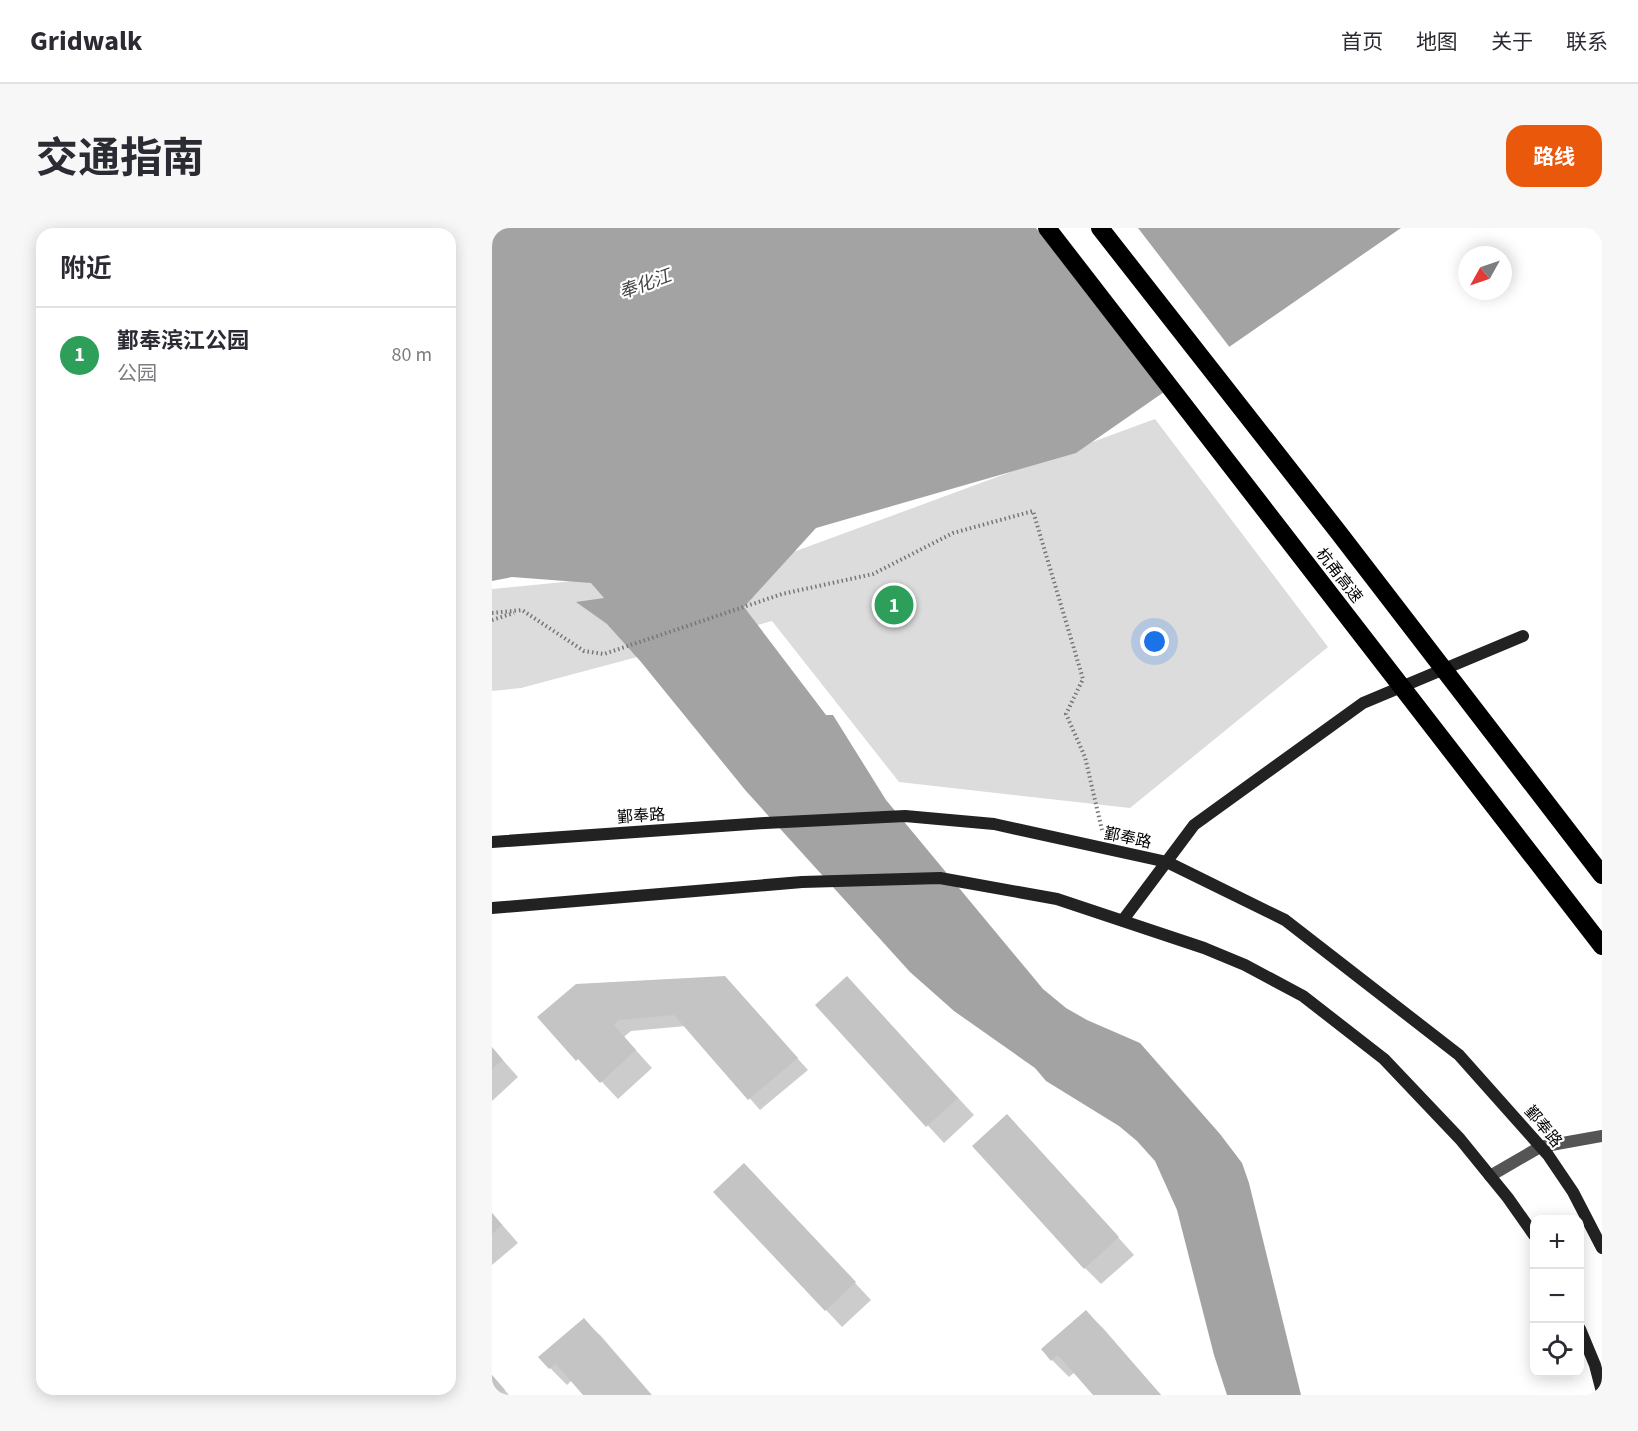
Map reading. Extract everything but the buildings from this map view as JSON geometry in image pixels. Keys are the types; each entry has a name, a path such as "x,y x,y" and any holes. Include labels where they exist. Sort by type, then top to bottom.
{"highway":[{"name":"杭甬高速","path":"1047,228 1602,946"},
{"name":"杭甬高速","path":"1100,228 1346,542 1602,875"}],"main road":[{"path":"1123,920 1194,825 1363,703 1523,636"},
{"name":"鄞奉路","path":"492,842 895,816 994,824 1167,862 1285,920 1459,1055 1540,1147 1573,1192 1602,1248"},
{"path":"492,908 802,882 940,878 1057,899 1204,948 1245,965 1304,996 1384,1059 1460,1139 1530,1230"},
{"path":"1584,1339 1595,1365 1602,1392"}],"street":[{"path":"1490,1176 1540,1147 1602,1136"}],"path":[{"path":"492,613 522,610 584,651 604,654 782,594 873,574 953,533 1033,511 1083,679 1066,714 1085,757 1106,849"},
{"path":"492,620 522,610"}],"shaded area":[{"path":"1155,419 1328,647 1130,808 899,782 772,621 521,688 492,691 492,589 766,562"}],"water":[{"name":"奉化江","path":"492,228 1401,228 1076,453 816,528 744,607 826,715 833,715 886,800 1043,989 1066,1008 1087,1020 1140,1043 1220,1134 1242,1163 1249,1183 1301,1395 1227,1395 1214,1355 1177,1210 1155,1161 1119,1126 1046,1081 1035,1068 954,1011 910,972 746,791 641,662 607,624 576,602 604,598 591,583 512,577 492,581"}],"pier":[{"path":"1036,228 1138,228 1231,349 1165,395"}],"place":[{"name":"鄞奉滨江公园","path":"894,605"}]}
